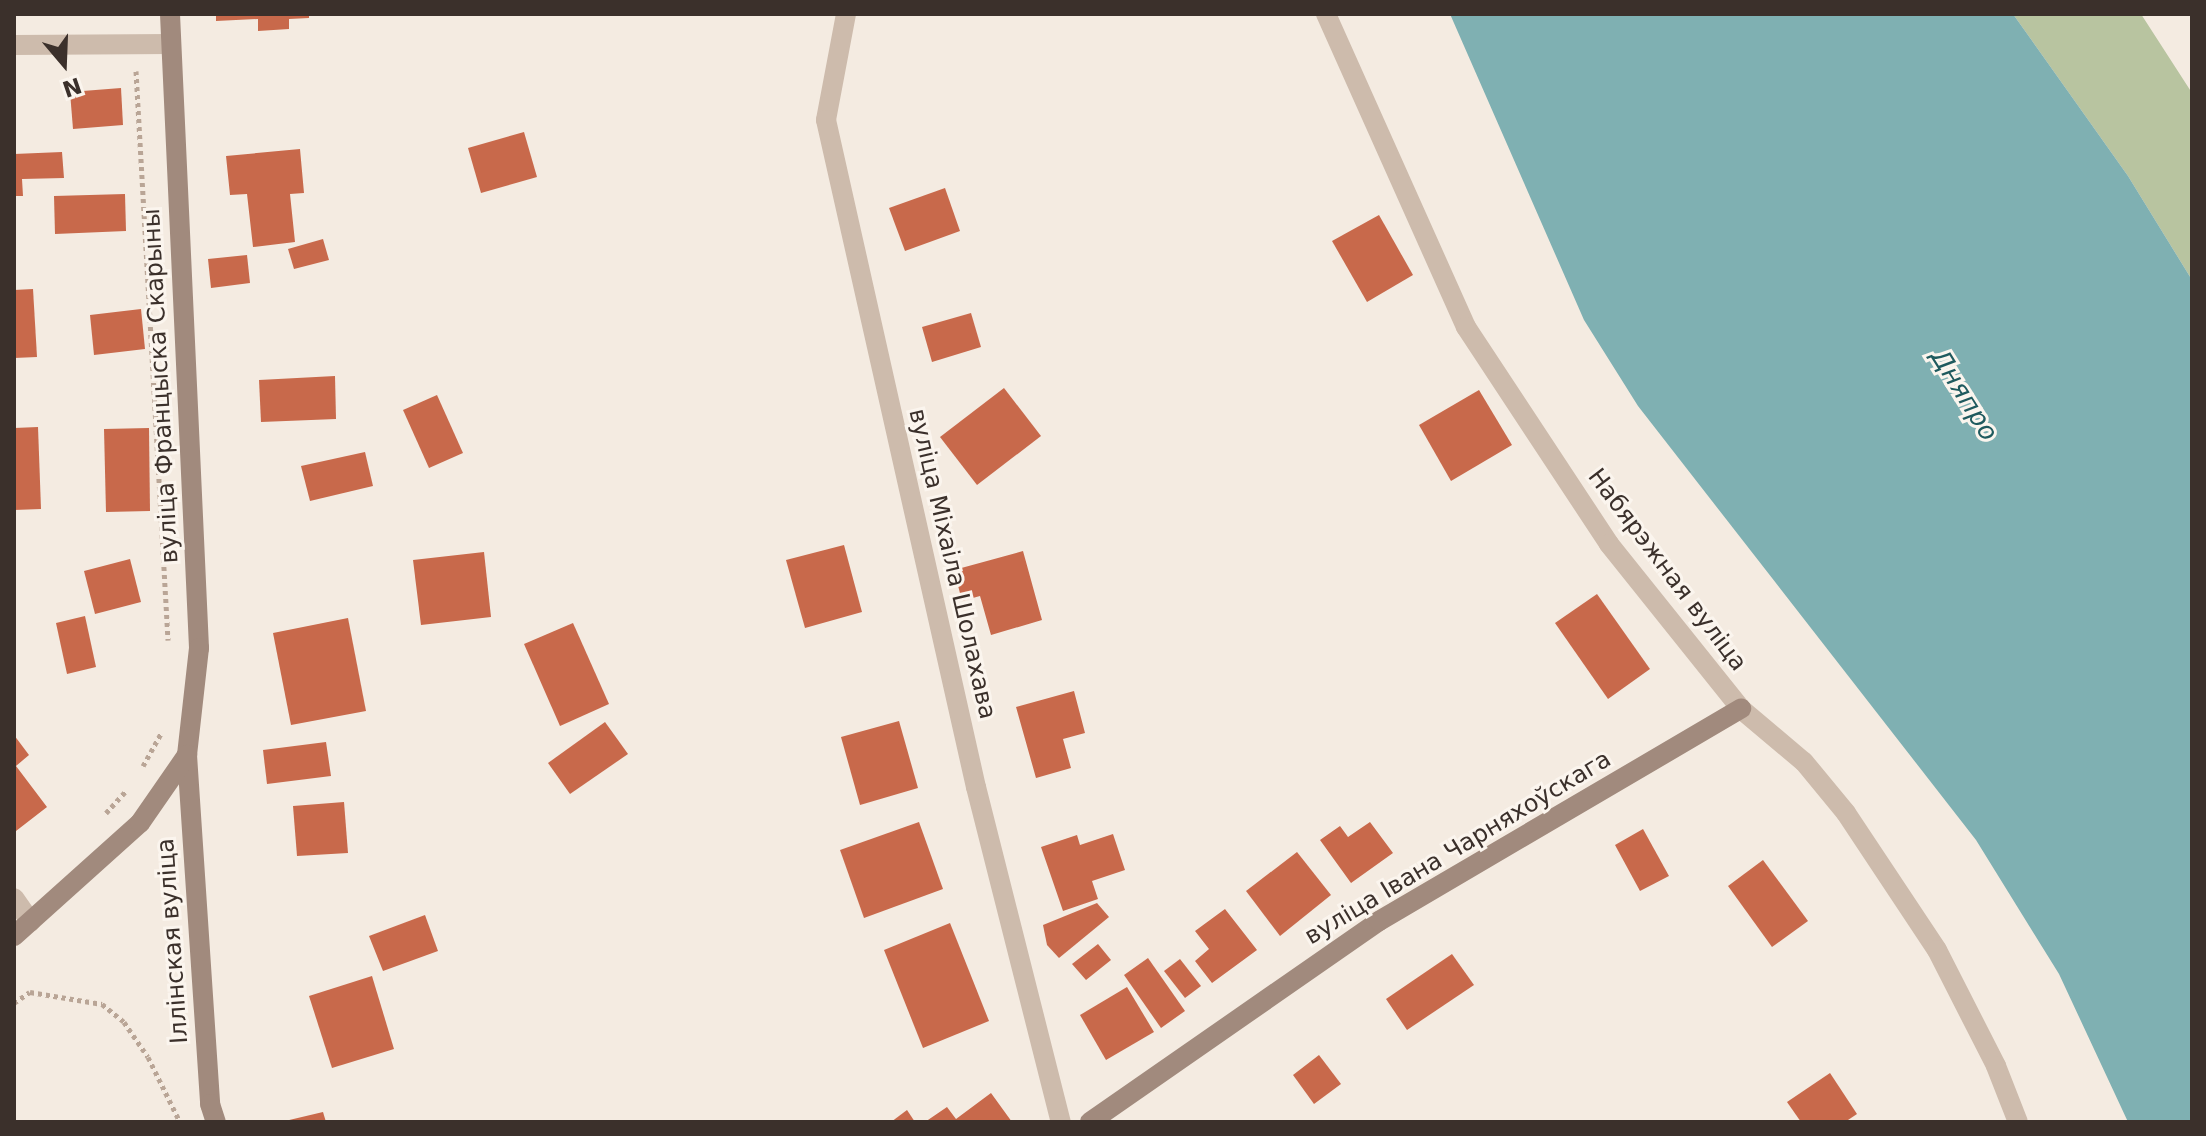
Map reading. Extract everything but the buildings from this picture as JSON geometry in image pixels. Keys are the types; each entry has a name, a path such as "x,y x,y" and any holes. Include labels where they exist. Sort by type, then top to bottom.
{"street":[{"name":"вуліца Францыска Скарыны","path":"170,14 199,648 187,755"},
{"name":"вуліца Міхаіла Шолахава","path":"846,14 826,120 976,787 1061,1122"},
{"name":"Набярэжная вуліца","path":"1326,14 1466,327 1609,544 1741,709 1804,762 1846,813 1937,950 1996,1066 2018,1122"},
{"path":"14,45 171,44"},
{"name":"вуліца Івана Чарняхоўскага","path":"1090,1122 1379,921 1741,709"},
{"path":"14,936 140,823 187,755"},
{"name":"Іллінская вуліца","path":"187,755 210,1104 216,1122"},
{"path":"14,898 31,922"}],"path":[{"path":"135,44 169,649"},
{"path":"141,771 163,722"},
{"path":"103,817 134,782"},
{"path":"14,1003 30,992 102,1004 124,1022 148,1057 180,1122"}],"green space":[{"path":"2013,14 2141,14 2192,93 2192,280 2128,176"}],"water":[{"name":"Дняпро","path":"1450,14 2013,14 2128,176 2192,280 2192,1122 2128,1122 2059,974 1976,840 1638,406 1584,320"}]}
